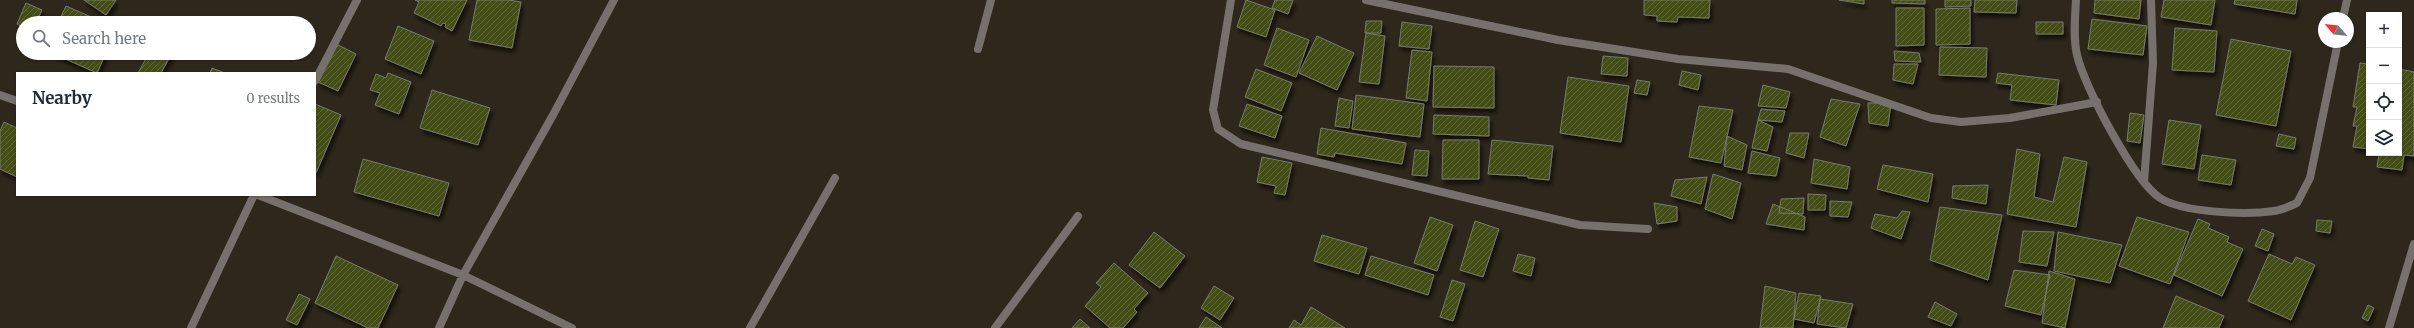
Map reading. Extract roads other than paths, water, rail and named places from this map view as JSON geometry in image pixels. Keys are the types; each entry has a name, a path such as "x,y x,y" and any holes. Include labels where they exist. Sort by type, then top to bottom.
{"street":[{"path":"316,79 357,0"},
{"path":"439,328 463,275 553,116 614,0"},
{"path":"978,48 991,0"},
{"path":"1231,0 1213,110 1218,129 1241,144 1580,225 1648,229"},
{"path":"1366,0 1558,40 1678,59 1788,69 1931,118 1961,122 2010,118 2097,102"},
{"path":"2076,0 2077,54 2084,76 2097,102 2137,174 2160,198 2188,208 2232,213 2247,213 2275,211 2297,203 2310,178 2337,48"},
{"path":"2144,182 2153,63 2151,0"},
{"path":"2344,12 2347,0"},
{"path":"0,95 16,101"},
{"path":"750,328 835,178"},
{"path":"191,328 254,196"},
{"path":"261,196 463,275 572,328"},
{"path":"995,328 1078,216"},
{"path":"2389,328 2414,244"}]}
